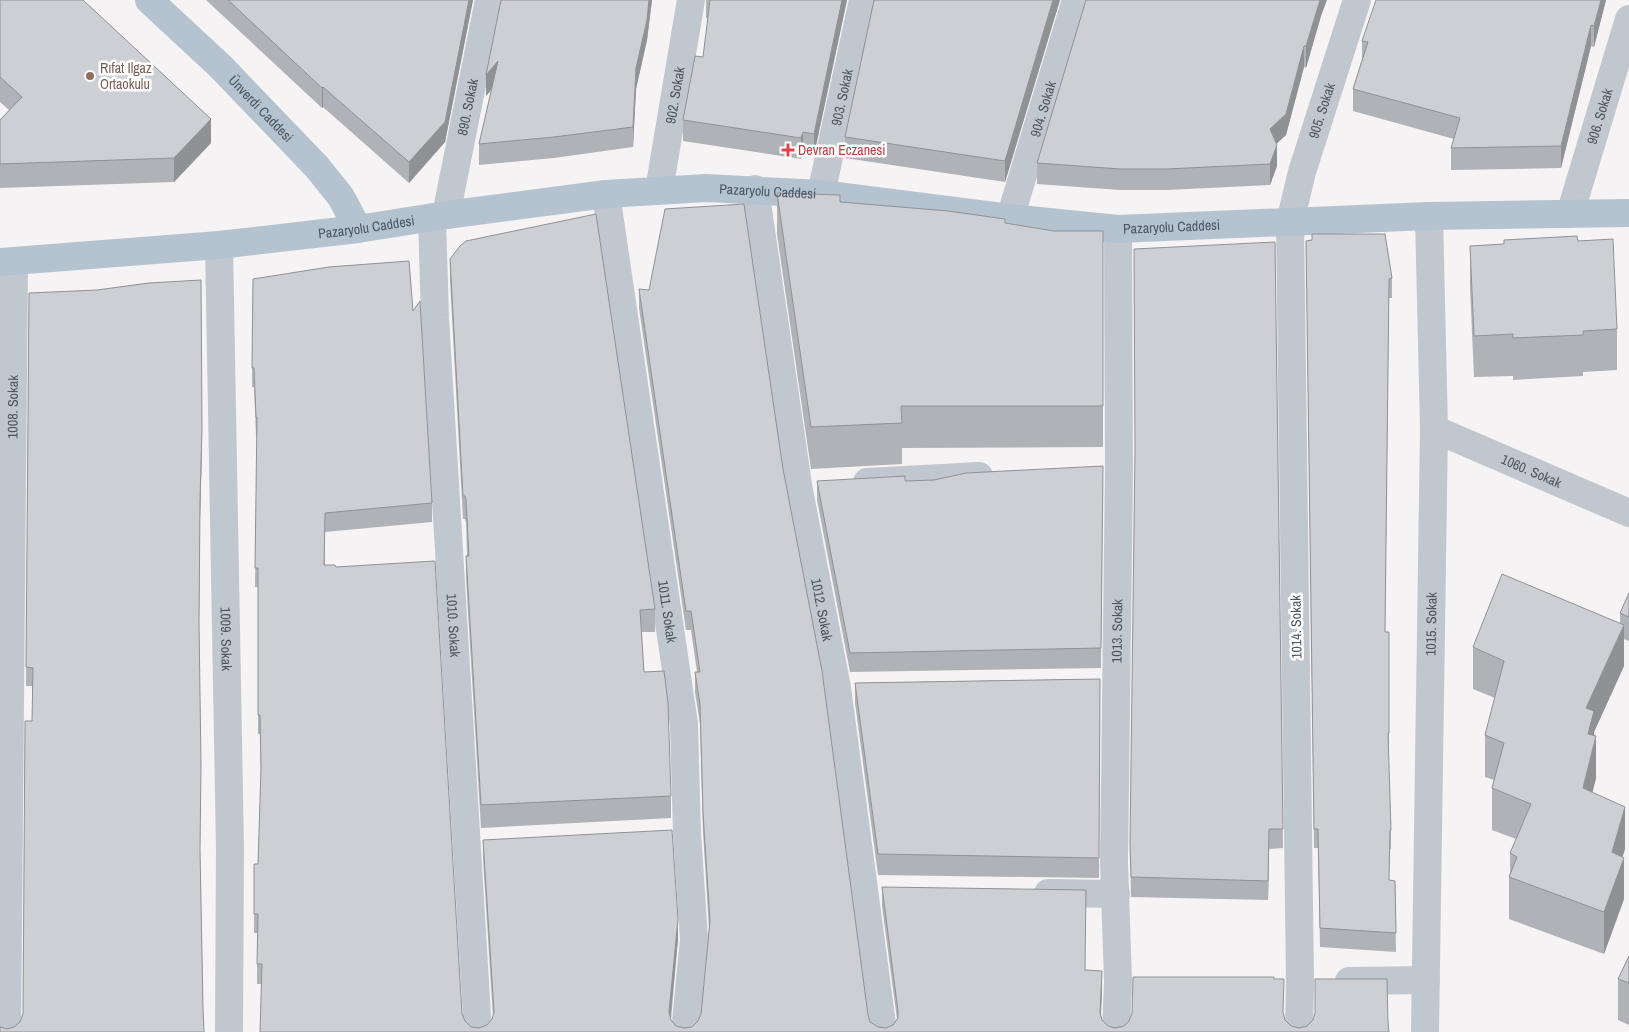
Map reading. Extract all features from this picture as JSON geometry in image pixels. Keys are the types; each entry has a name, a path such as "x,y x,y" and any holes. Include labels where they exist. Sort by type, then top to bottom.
{"main road":[{"name":"Ünverdi Caddesi","path":"155,2 221,67 317,167 341,197 358,229"},
{"name":"Pazaryolu Caddesi","path":"7,262 219,245 358,229 439,216 606,194 706,188 755,189 822,194 1010,218 1118,228 1429,216 1629,213"}],"street":[{"name":"890. Sokak","path":"439,216 489,0"},
{"name":"902. Sokak","path":"659,190 691,0"},
{"name":"903. Sokak","path":"822,194 863,0"},
{"name":"904. Sokak","path":"1010,218 1076,0"},
{"name":"905. Sokak","path":"1290,222 1302,172 1357,0"},
{"name":"906. Sokak","path":"1570,214 1629,19"},
{"name":"1012. Sokak","path":"755,189 847,688 864,890 883,1032"},
{"name":"1011. Sokak","path":"606,194 684,724 677,833 694,939 686,1032"},
{"name":"1010. Sokak","path":"439,216 434,318 478,844 478,1032"},
{"name":"1015. Sokak","path":"1425,1032 1434,429 1429,216"},
{"name":"1014. Sokak","path":"1290,222 1300,982 1299,1032"},
{"name":"1013. Sokak","path":"1116,1032 1118,981 1116,894 1106,683 1109,470 1118,228"},
{"name":"1009. Sokak","path":"219,245 230,848 229,1032"},
{"name":"1008. Sokak","path":"7,262 7,1032"},
{"name":"1060. Sokak","path":"1434,429 1629,513"},
{"path":"847,483 1002,475"},
{"path":"864,890 893,890"},
{"path":"1019,892 1116,894"},
{"path":"1272,982 1426,980"},
{"path":"1118,981 1147,981"}],"building":[{"path":"0,0 83,0 211,119 174,158 0,164 0,120 22,97 0,77"},
{"path":"228,0 469,0 445,122 409,162 322,88"},
{"path":"501,0 649,0 647,20 636,68 633,127 479,144 498,61 486,75"},
{"path":"710,0 842,0 814,134 803,132 801,138 683,120 695,56 703,57"},
{"path":"874,0 1053,0 1005,161 845,137"},
{"path":"1086,0 1320,0 1306,46 1304,46 1286,114 1270,129 1277,145 1270,164 1167,169 1120,169 1037,163"},
{"path":"1376,0 1601,0 1594,26 1591,25 1561,146 1451,148 1460,118 1353,89 1368,42 1362,41"},
{"path":"777,193 840,195 840,202 948,211 1005,219 1005,223 1054,231 1103,231 1103,406 901,406 902,423 811,427"},
{"path":"744,204 783,469 822,671 870,1022 878,1027 886,1028 893,1025 898,1018 882,887 1086,890 1085,970 1102,971 1100,1013 1102,1020 1108,1026 1115,1028 1124,1026 1129,1021 1132,1013 1133,977 1274,977 1274,979 1284,979 1283,1012 1285,1020 1291,1026 1299,1028 1307,1026 1313,1020 1315,1013 1315,979 1387,979 1389,1032 260,1032 262,964 257,964 258,914 254,914 254,864 258,864 261,768 260,715 258,715 258,568 255,568 257,417 254,368 252,368 253,279 329,267 409,261 413,311 420,301 432,503 325,513 324,565 335,565 336,567 435,561 462,1014 465,1021 471,1027 479,1028 487,1025 492,1019 494,1012 483,840 672,830 678,919 669,1012 671,1020 676,1026 692,1027 698,1021 701,1014 710,921 703,813 700,704 695,672 700,672 691,611 686,611 639,289 649,290 665,209"},
{"path":"596,214 655,609 640,610 644,672 664,671 668,703 671,796 481,805 466,556 469,556 466,500 465,496 463,496 450,259 466,241"},
{"path":"1312,234 1385,234 1392,278 1389,279 1385,632 1389,632 1388,733 1391,830 1389,880 1395,881 1396,933 1320,928 1318,829 1314,829 1306,241 1312,240"},
{"path":"1577,236 1578,241 1613,239 1617,329 1583,331 1583,335 1513,338 1513,334 1474,336 1470,246 1504,244 1504,240"},
{"path":"1275,242 1283,829 1269,829 1268,881 1131,877 1135,450 1134,249"},
{"path":"201,280 202,428 199,623 200,850 204,1032 0,1032 0,1027 7,1029 14,1027 20,1022 23,1014 25,721 32,721 33,668 26,667 29,293 97,290 149,283"},
{"path":"1103,466 1101,648 850,653 817,481 905,476 905,481 934,480 966,473"},
{"path":"1502,574 1624,625 1586,708 1594,711 1588,734 1596,736 1583,788 1625,807 1612,852 1624,858 1604,912 1509,877 1517,857 1510,853 1531,804 1492,788 1504,743 1485,735 1504,661 1473,647"},
{"path":"1629,593 1629,617 1620,613"},
{"path":"1100,679 1099,858 878,854 855,683"},
{"path":"1629,956 1629,983 1618,979"}],"place":[{"name":"Rıfat Ilgaz Ortaokulu","path":"90,76"},
{"name":"Devran Eczanesi","path":"788,150"}]}
